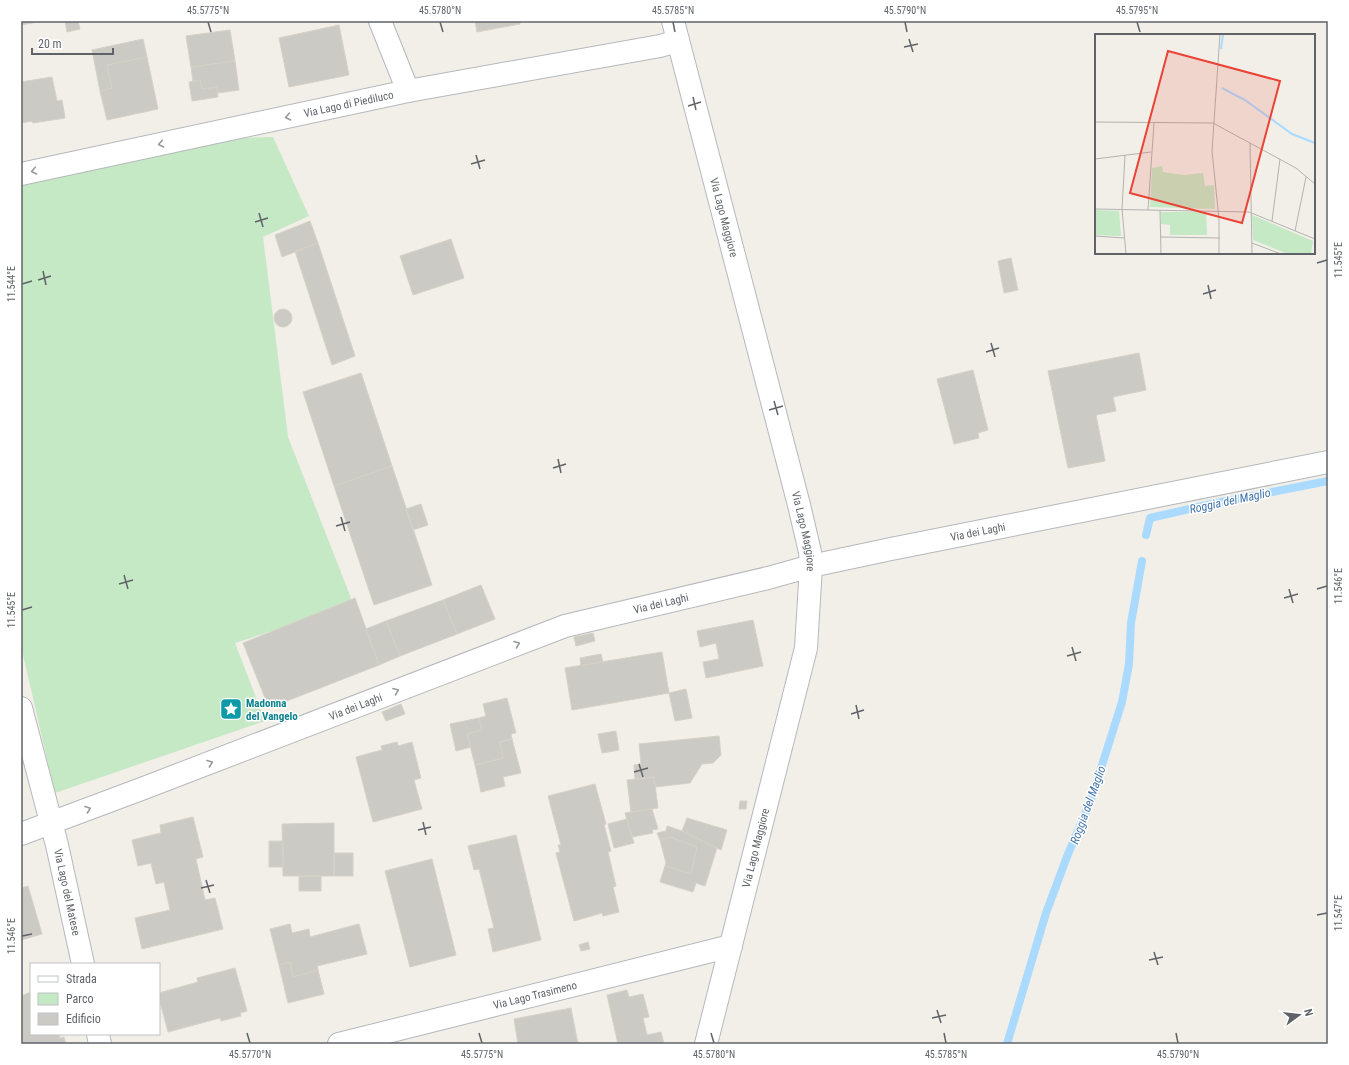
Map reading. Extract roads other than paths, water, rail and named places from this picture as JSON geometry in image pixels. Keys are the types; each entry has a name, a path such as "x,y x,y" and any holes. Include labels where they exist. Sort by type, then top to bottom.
{"street":[{"path":"380,21 408,91"},
{"name":"Via Lago di Piediluco","path":"21,174 408,91 660,46 675,31"},
{"name":"Via Lago Maggiore","path":"675,31 799,504 812,566 806,648 706,1044"},
{"name":"Via dei Laghi","path":"21,834 565,626 768,578 812,566 891,549 1328,462"},
{"name":"Via Lago del Matese","path":"21,708 51,822 83,963"},
{"name":"Via Lago Trasimeno","path":"339,1044 731,946"}],"waterway":[{"name":"Roggia del Maglio","path":"1146,535 1150,518 1211,504 1328,481"},
{"name":"Roggia del Maglio","path":"1007,1044 1046,913 1068,854 1091,800 1122,702 1129,664 1131,623 1142,561"}],"place":[{"name":"Madonna del Vangelo","path":"231,709"}]}
